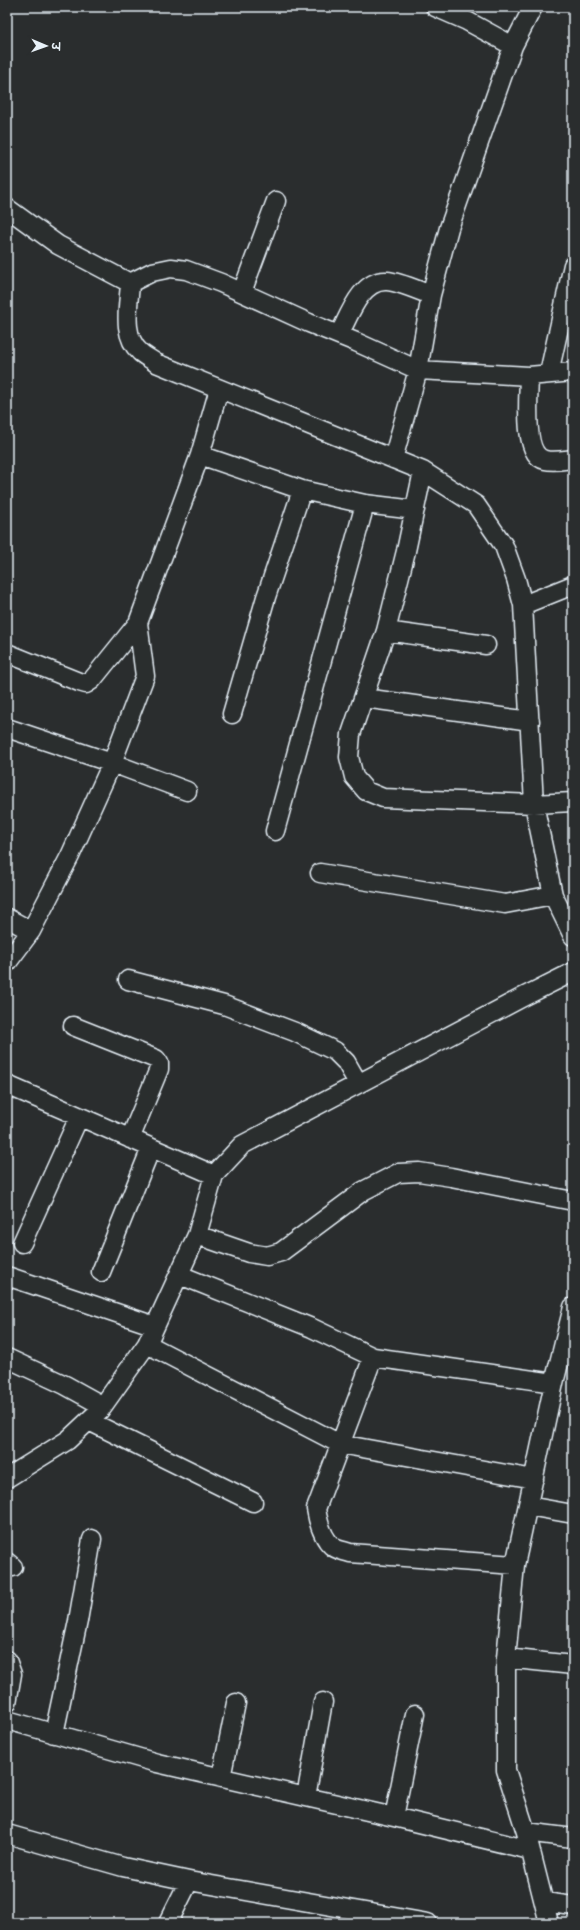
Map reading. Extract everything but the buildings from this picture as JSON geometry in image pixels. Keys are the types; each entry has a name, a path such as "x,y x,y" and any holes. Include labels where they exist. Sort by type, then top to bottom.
{"street":[{"path":"435,7 467,21 513,46"},
{"path":"393,459 418,370 431,295 450,228 513,46 533,7"},
{"path":"242,292 276,201"},
{"path":"7,208 58,244 130,283"},
{"path":"549,373 573,265"},
{"path":"130,283 152,272 171,268 186,270 242,292 418,370 529,376 573,372"},
{"path":"339,335 362,293 375,282 388,281 431,295"},
{"path":"130,283 127,326 132,344 140,353 156,363 423,471 476,505 504,546 516,579 523,605 534,804 552,895 573,936"},
{"path":"529,376 530,442 534,453 544,460 573,459"},
{"path":"7,653 86,684 92,680 138,623 200,455 219,389"},
{"path":"200,455 302,490 365,504 415,510"},
{"path":"423,471 386,630 351,734 349,757 354,776 366,791 383,798 534,804 573,802"},
{"path":"232,714 266,597 302,490"},
{"path":"275,831 365,504"},
{"path":"523,605 573,584"},
{"path":"7,963 31,931 70,856 112,763 145,676 138,623"},
{"path":"386,630 486,645"},
{"path":"364,698 530,721"},
{"path":"7,728 112,763 187,791"},
{"path":"320,873 505,904 552,895"},
{"path":"7,918 31,931"},
{"path":"7,1478 68,1440 88,1421 103,1406 147,1344 180,1275 197,1235 214,1175 242,1146 358,1083 573,972"},
{"path":"128,980 224,1006 294,1032 335,1051 346,1062 358,1083"},
{"path":"73,1026 156,1059 160,1063 160,1069 130,1140"},
{"path":"7,1084 130,1140 214,1175"},
{"path":"22,1242 79,1117"},
{"path":"101,1272 151,1148"},
{"path":"197,1235 249,1253 267,1256 280,1252 363,1191 398,1173 419,1172 445,1176 573,1200"},
{"path":"180,1275 312,1328 373,1357 562,1373"},
{"path":"7,1276 155,1326"},
{"path":"549,1923 526,1832 506,1770 506,1658 515,1565 534,1480 562,1373 573,1307"},
{"path":"147,1344 340,1444 534,1480"},
{"path":"373,1357 316,1509 318,1523 333,1547 350,1553 515,1565"},
{"path":"7,1358 65,1385 103,1406"},
{"path":"88,1421 253,1502"},
{"path":"528,1506 573,1514"},
{"path":"54,1734 78,1621 92,1539"},
{"path":"506,1658 573,1665"},
{"path":"7,1660 12,1674 7,1704"},
{"path":"306,1797 324,1702"},
{"path":"221,1778 236,1703"},
{"path":"394,1817 416,1714"},
{"path":"7,1720 157,1763 394,1817 530,1850"},
{"path":"526,1832 573,1838"},
{"path":"7,1834 124,1867 189,1881 360,1917 428,1923"},
{"path":"168,1923 189,1881"},
{"path":"544,1902 573,1906"}]}
